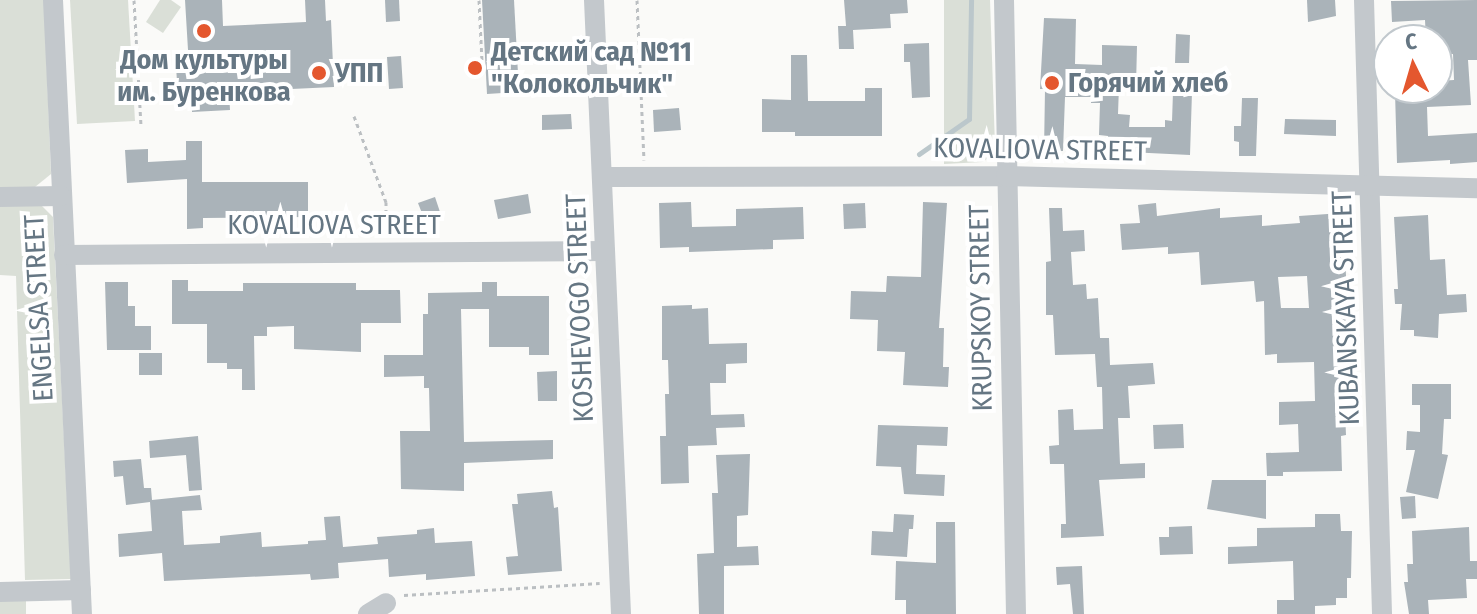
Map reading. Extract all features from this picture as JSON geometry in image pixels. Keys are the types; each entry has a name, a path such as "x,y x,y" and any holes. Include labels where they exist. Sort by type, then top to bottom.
{"street":[{"name":"ENGELSA STREET","path":"53,0 82,614"},
{"name":"KOSHEVOGO STREET","path":"594,0 621,614"},
{"name":"KRUPSKOY STREET","path":"1004,0 1016,614"},
{"name":"KUBANSKAYA STREET","path":"1364,0 1382,614"},
{"name":"KOVALIOVA STREET","path":"602,177 1006,176 1477,188"},
{"path":"0,197 61,196"},
{"name":"KOVALIOVA STREET","path":"64,255 605,251"},
{"path":"0,592 81,590"},
{"path":"368,614 386,603"}],"path":[{"path":"134,0 141,127"},
{"path":"479,0 482,61"},
{"path":"637,0 644,177"},
{"path":"354,116 386,202 386,252"},
{"path":"386,603 417,592 620,581"}],"shaded area":[{"path":"0,0 44,0 51,174 35,187 0,187"},
{"path":"70,0 128,0 135,121 77,124"},
{"path":"160,0 171,0 181,7 163,33 146,22"},
{"path":"944,0 990,0 995,146 993,154 983,162 944,164"},
{"path":"41,205 53,217 71,579 25,580 16,276 0,275 0,206"},
{"path":"26,598 26,614 0,614 0,599"}],"building":[{"path":"185,0 222,0 223,26 306,22 305,0 325,0 326,21 331,20 334,87 229,92 230,110 192,112 191,96 178,97 175,51 188,50"},
{"path":"385,0 399,0 400,21 386,22"},
{"path":"482,0 514,0 519,92 487,94"},
{"path":"844,0 907,0 908,13 890,14 891,28 853,30 854,49 839,49 838,26 846,26"},
{"path":"1307,0 1335,0 1336,16 1308,22"},
{"path":"1477,0 1477,60 1468,60 1471,105 1427,107 1428,136 1477,133 1477,162 1397,163 1395,104 1453,104 1453,24 1425,24 1425,20 1392,22 1391,1"},
{"path":"1044,18 1076,19 1075,64 1102,65 1102,45 1137,46 1136,86 1119,86 1118,114 1130,115 1129,127 1165,127 1165,120 1172,121 1173,92 1192,92 1190,155 1108,151 1108,136 1099,135 1100,103 1091,103 1091,97 1065,97 1063,151 1044,151 1045,89 1040,89"},
{"path":"1176,34 1190,35 1189,63 1175,63"},
{"path":"929,43 930,97 912,98 910,62 904,62 904,44"},
{"path":"791,55 807,55 808,101 865,101 865,88 882,88 882,136 795,136 795,132 762,132 762,99 791,100"},
{"path":"401,56 403,88 389,89 387,57"},
{"path":"1242,98 1258,98 1256,156 1239,156 1239,142 1234,141 1234,126 1241,126"},
{"path":"679,108 681,130 654,132 653,110"},
{"path":"571,114 572,129 542,130 542,115"},
{"path":"1285,119 1336,120 1336,136 1284,134"},
{"path":"186,141 202,141 202,182 308,182 308,217 203,218 203,228 187,229 187,179 127,183 125,150 148,149 148,162 186,160"},
{"path":"528,194 531,213 498,219 494,200"},
{"path":"435,197 441,215 425,221 418,203"},
{"path":"691,202 692,227 736,226 736,209 803,207 804,239 773,240 773,249 689,252 689,247 660,248 659,203"},
{"path":"923,202 947,203 939,328 944,328 943,367 949,367 948,387 903,385 905,352 877,351 878,320 850,319 851,291 886,292 887,276 921,277"},
{"path":"865,203 866,228 844,229 843,204"},
{"path":"1156,203 1157,216 1220,208 1220,218 1262,215 1262,226 1300,223 1299,216 1342,213 1349,322 1341,322 1346,435 1341,436 1342,471 1283,472 1283,476 1267,476 1266,453 1299,452 1298,424 1279,425 1279,402 1315,401 1314,362 1277,363 1277,354 1265,355 1264,301 1256,302 1254,281 1201,285 1199,252 1168,254 1168,247 1122,250 1120,224 1140,223 1138,205","holes":["1307,276 1309,308 1281,308 1278,277"]},
{"path":"1049,208 1062,208 1063,231 1084,230 1085,251 1071,252 1073,285 1086,284 1087,299 1098,298 1100,338 1109,338 1110,365 1153,363 1155,384 1128,386 1130,418 1118,418 1120,464 1145,463 1145,478 1099,480 1104,536 1061,538 1061,524 1066,524 1064,464 1050,464 1049,446 1059,445 1058,410 1073,409 1074,430 1103,429 1102,387 1097,387 1095,354 1055,355 1053,315 1046,315 1046,262 1051,261"},
{"path":"1428,215 1430,260 1445,259 1447,295 1466,294 1467,312 1439,314 1438,338 1414,336 1414,330 1400,330 1402,304 1395,304 1394,289 1398,289 1394,217"},
{"path":"172,280 188,280 188,291 243,291 243,283 356,283 356,290 400,290 401,323 361,323 361,352 294,349 294,326 267,327 267,336 254,336 255,390 242,390 242,369 227,369 227,363 207,363 207,324 172,324"},
{"path":"105,282 128,282 128,306 135,306 135,326 151,326 151,350 107,350"},
{"path":"482,282 497,282 497,296 549,296 549,355 529,355 529,347 489,347 489,309 461,309 464,442 553,440 553,459 464,463 464,491 401,489 400,431 430,431 429,388 424,388 424,376 384,377 384,355 423,355 423,314 428,314 428,293 482,292"},
{"path":"692,305 692,309 708,308 709,344 747,343 747,363 726,364 726,383 710,383 711,415 744,414 745,427 716,428 717,445 688,446 689,483 661,484 660,436 666,436 665,394 669,394 668,360 662,360 662,306"},
{"path":"139,353 162,353 162,375 139,375"},
{"path":"557,371 557,401 538,401 537,372"},
{"path":"1412,384 1451,384 1451,419 1444,419 1442,454 1448,455 1438,499 1406,492 1415,450 1406,450 1407,431 1420,432 1420,405 1412,405"},
{"path":"1183,424 1184,448 1154,449 1153,425"},
{"path":"878,425 948,427 947,446 917,445 916,474 945,475 944,496 904,494 901,467 876,466"},
{"path":"198,436 202,490 189,491 186,455 150,458 149,441"},
{"path":"750,454 748,515 737,516 737,547 758,546 759,565 724,566 724,614 699,614 697,554 714,553 712,493 718,493 716,455"},
{"path":"141,459 144,488 151,488 152,500 200,495 202,510 182,511 184,545 220,543 220,536 261,532 262,547 308,544 308,541 326,540 324,517 340,516 343,547 378,544 377,537 417,534 417,530 434,528 435,543 472,541 475,576 426,580 426,574 389,577 388,559 338,563 339,578 311,580 310,574 164,581 162,553 119,557 118,534 152,531 150,502 126,505 123,476 114,477 113,461"},
{"path":"1212,480 1266,480 1266,519 1207,509"},
{"path":"552,491 554,508 558,507 562,571 508,575 506,557 518,556 512,504 518,504 517,494"},
{"path":"1415,496 1416,518 1402,519 1400,497"},
{"path":"894,514 914,515 913,529 909,529 907,557 871,555 872,531 893,532"},
{"path":"1315,514 1340,514 1341,531 1352,531 1351,578 1347,578 1347,598 1336,598 1336,605 1315,606 1315,614 1277,614 1277,600 1294,600 1293,561 1228,564 1228,547 1257,546 1257,528 1315,527"},
{"path":"936,522 955,522 956,614 906,614 906,600 895,600 896,561 936,563"},
{"path":"1192,526 1193,554 1160,555 1159,537 1169,537 1169,527"},
{"path":"1469,527 1470,561 1477,561 1477,579 1466,579 1467,598 1428,600 1429,614 1409,614 1404,582 1408,582 1407,564 1413,564 1412,531"},
{"path":"1082,566 1084,614 1073,614 1070,584 1057,585 1056,567"}],"waterway":[{"path":"919,154 969,119 971,0"}],"place":[{"name":"Дом культуры им. Буренкова","path":"204,31"},
{"name":"Детский сад №11 \"Колокольчик\"","path":"475,68"},
{"name":"УПП","path":"319,73"},
{"name":"Горячий хлеб","path":"1052,83"}]}
